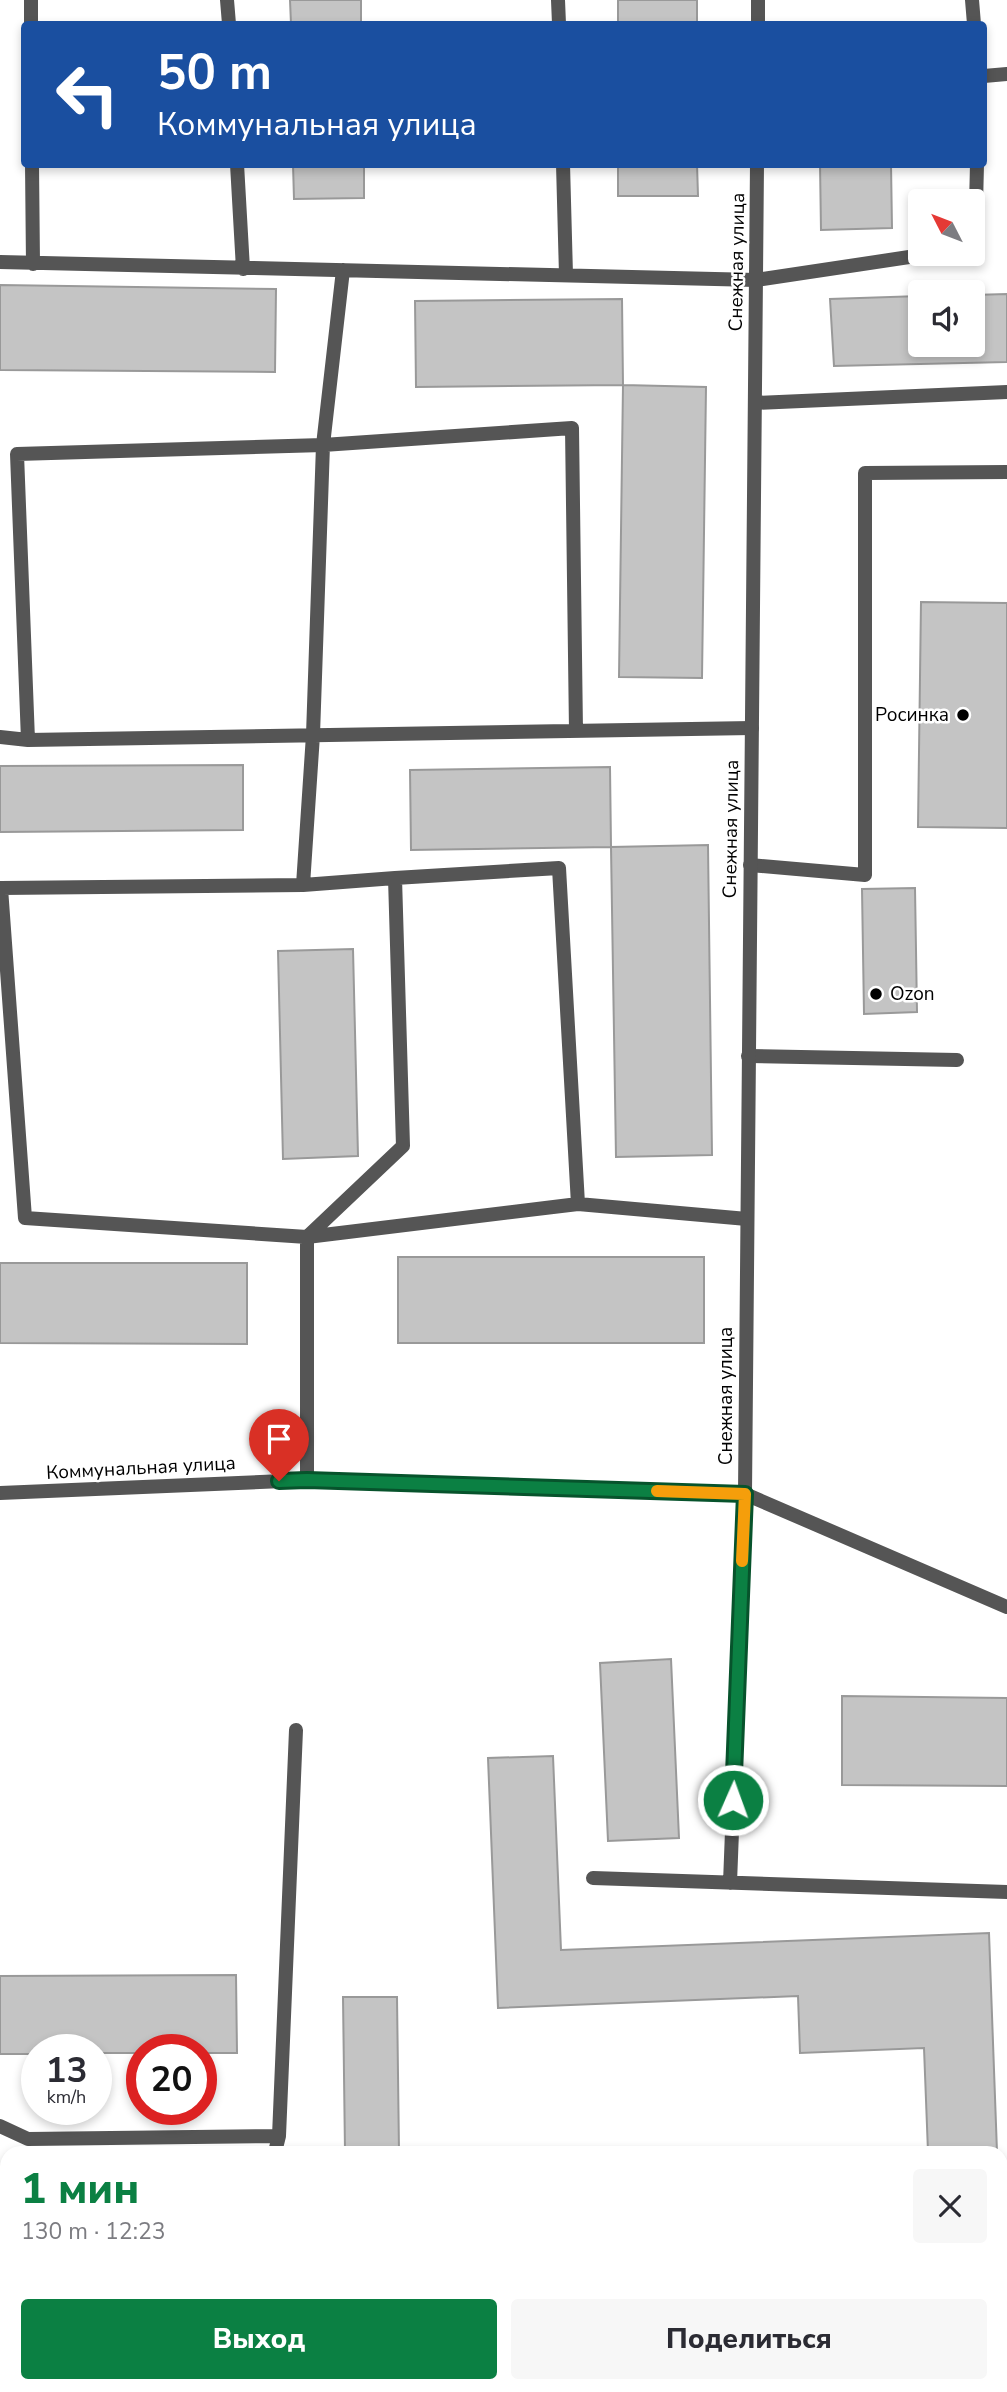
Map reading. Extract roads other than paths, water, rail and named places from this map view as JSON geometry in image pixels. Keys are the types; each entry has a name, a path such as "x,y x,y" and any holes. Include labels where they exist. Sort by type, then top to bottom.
{"street":[{"path":"31,0 31,21"},
{"path":"228,0 229,21"},
{"path":"558,0 559,21"},
{"path":"758,21 759,0"},
{"path":"972,0 974,21"},
{"path":"987,76 1007,74"},
{"path":"32,168 33,264"},
{"path":"237,168 243,269"},
{"path":"563,168 566,275"},
{"name":"Снежная улица","path":"730,1883 745,1494 757,168"},
{"path":"976,189 977,168"},
{"path":"0,262 756,279 908,257"},
{"path":"303,886 313,736 323,445 343,270"},
{"path":"755,403 1007,392"},
{"path":"28,740 18,454 323,445 572,428 576,731"},
{"path":"750,865 865,875 865,473 1007,472"},
{"path":"0,737 28,740 752,728"},
{"path":"578,1203 559,868 395,877 303,886 1,888 25,1218 307,1237 578,1203 747,1219"},
{"path":"307,1480 307,1237 403,1146 395,877"},
{"path":"748,1056 957,1060"},
{"name":"Коммунальная улица","path":"0,1493 307,1480 745,1494"},
{"path":"745,1494 1007,1607"},
{"path":"276,2146 296,1730"},
{"path":"593,1878 1007,1892"},
{"path":"0,2126 29,2139 279,2136"}],"place":[{"name":"Росинка","path":"963,715"},
{"name":"Ozon","path":"876,994"}]}
